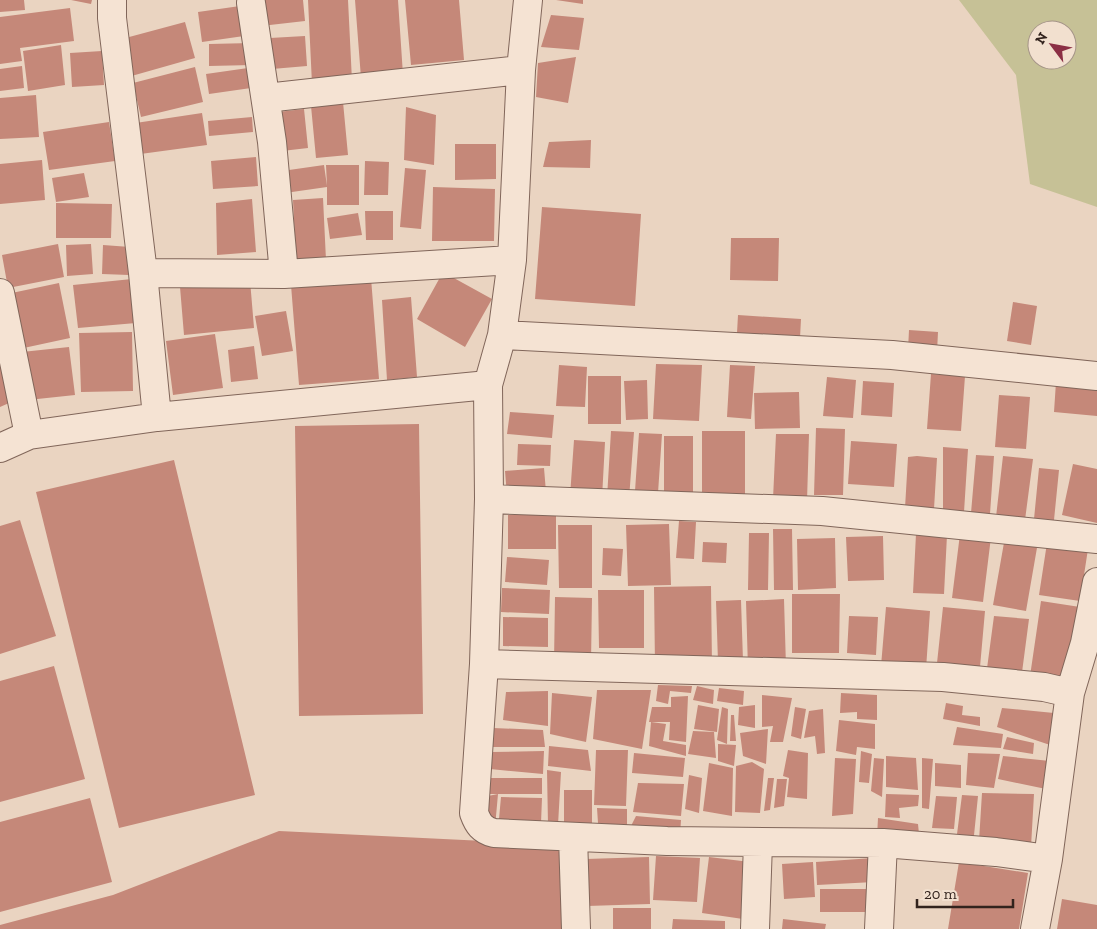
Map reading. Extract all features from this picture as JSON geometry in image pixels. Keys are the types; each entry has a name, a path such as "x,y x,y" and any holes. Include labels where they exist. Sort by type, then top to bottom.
{"street":[{"path":"112,0 112,18 143,273 157,417"},
{"path":"528,0 521,70 512,260 502,335 488,385 489,499 484,664 474,812 477,824 486,831 494,833 758,843 883,843 996,852 1048,859"},
{"path":"251,3 272,142 284,274"},
{"path":"266,98 521,70"},
{"path":"143,273 284,274 512,260"},
{"path":"0,292 29,435"},
{"path":"502,335 892,355 1097,376"},
{"path":"0,448 29,435 157,417 488,385"},
{"path":"489,499 822,511 1097,539"},
{"path":"1035,929 1048,859 1070,692 1091,645 1097,582"},
{"path":"484,664 944,677 1044,687 1070,692"},
{"path":"573,837 576,929"},
{"path":"755,929 758,843"},
{"path":"879,929 883,843"}],"shaded area":[{"path":"959,0 1097,0 1097,207 1030,184 1016,75"}],"building":[{"path":"0,0 24,0 25,10 0,12"},
{"path":"71,0 92,0 91,4"},
{"path":"258,0 303,0 305,21 261,26"},
{"path":"308,0 348,0 352,81 312,84"},
{"path":"355,0 398,0 403,75 361,78"},
{"path":"405,0 459,0 464,60 411,65"},
{"path":"556,0 583,0 583,4"},
{"path":"247,5 251,35 202,42 198,12"},
{"path":"70,8 74,41 20,48 22,61 0,64 0,17"},
{"path":"551,15 584,18 579,50 541,47"},
{"path":"185,22 195,58 128,77 118,40"},
{"path":"305,36 307,66 272,69 270,38"},
{"path":"252,43 252,65 209,66 209,44"},
{"path":"61,45 65,85 28,91 23,51"},
{"path":"102,51 104,85 72,87 70,53"},
{"path":"576,57 568,103 536,97 538,63"},
{"path":"22,66 24,88 0,91 0,69"},
{"path":"195,67 203,102 141,117 133,83"},
{"path":"248,68 251,88 209,94 206,74"},
{"path":"36,95 39,137 0,139 0,98"},
{"path":"343,102 348,155 316,158 311,106"},
{"path":"406,107 436,115 434,165 404,160"},
{"path":"304,109 308,148 282,151 278,112"},
{"path":"202,113 207,145 133,155 129,124"},
{"path":"252,117 253,132 209,136 208,121"},
{"path":"109,122 115,161 49,170 43,132"},
{"path":"591,140 590,168 543,167 549,142"},
{"path":"455,144 496,144 496,179 455,180"},
{"path":"256,157 258,186 213,189 211,161"},
{"path":"42,160 45,200 0,204 0,164"},
{"path":"365,161 389,162 388,195 364,195"},
{"path":"324,165 327,186 326,165 359,165 359,205 327,205 327,187 285,193 282,171"},
{"path":"405,168 426,170 421,229 400,227"},
{"path":"84,173 89,197 56,202 52,178"},
{"path":"433,187 495,189 494,241 432,241"},
{"path":"323,198 326,260 296,262 293,200"},
{"path":"252,199 256,252 217,255 216,203"},
{"path":"56,203 112,204 111,238 56,238"},
{"path":"542,207 641,214 635,306 535,299"},
{"path":"365,211 393,211 393,240 366,240"},
{"path":"358,213 362,235 330,239 327,218"},
{"path":"731,238 779,238 778,281 730,280"},
{"path":"58,244 64,277 8,288 2,255"},
{"path":"91,244 93,274 67,276 66,245"},
{"path":"103,245 130,247 129,275 102,274"},
{"path":"443,272 492,299 465,347 417,319"},
{"path":"371,278 379,379 299,385 291,285"},
{"path":"132,279 136,323 78,328 73,285"},
{"path":"250,280 254,328 184,335 180,287"},
{"path":"59,283 70,338 19,349 7,294"},
{"path":"411,297 417,377 387,380 382,300"},
{"path":"1013,302 1037,306 1031,345 1007,341"},
{"path":"286,311 293,351 262,356 255,316"},
{"path":"738,315 801,319 800,338 737,333"},
{"path":"909,330 938,332 937,352 908,350"},
{"path":"132,332 133,391 81,392 79,333"},
{"path":"215,334 223,388 173,395 166,341"},
{"path":"254,346 258,379 231,382 228,350"},
{"path":"69,347 75,395 28,400 22,352"},
{"path":"0,357 18,399 0,407"},
{"path":"656,364 702,365 699,421 653,419"},
{"path":"559,365 587,367 585,407 556,406"},
{"path":"730,365 755,366 751,419 727,417"},
{"path":"931,374 965,376 961,431 927,429"},
{"path":"588,376 621,376 621,424 588,424"},
{"path":"827,377 856,380 853,418 823,416"},
{"path":"647,380 648,419 626,420 624,381"},
{"path":"863,381 894,383 892,417 861,415"},
{"path":"1056,382 1097,386 1097,416 1054,412"},
{"path":"799,392 800,428 755,429 754,393"},
{"path":"999,395 1030,397 1026,449 995,447"},
{"path":"510,412 554,415 552,438 507,434"},
{"path":"419,424 423,714 299,716 295,426"},
{"path":"816,428 845,429 843,495 814,495"},
{"path":"611,431 634,432 629,499 607,498"},
{"path":"702,431 745,431 745,503 702,503"},
{"path":"639,433 662,434 658,493 635,491"},
{"path":"776,434 809,434 807,501 773,499"},
{"path":"664,436 693,436 693,492 664,492"},
{"path":"574,440 605,442 602,498 570,496"},
{"path":"851,441 897,444 894,487 848,484"},
{"path":"518,444 551,445 550,466 517,465"},
{"path":"943,447 968,449 964,512 943,511"},
{"path":"976,455 994,456 990,514 971,513"},
{"path":"1003,456 1033,459 1025,520 996,517"},
{"path":"908,457 937,458 934,509 905,508"},
{"path":"174,460 255,795 119,828 36,492"},
{"path":"1073,464 1097,469 1097,523 1062,515"},
{"path":"544,468 546,492 507,495 505,471"},
{"path":"1039,468 1059,470 1054,520 1034,519"},
{"path":"508,515 556,515 556,549 508,549"},
{"path":"20,520 56,636 0,654 0,526"},
{"path":"679,521 696,522 694,559 676,558"},
{"path":"669,524 671,585 628,586 626,525"},
{"path":"558,525 592,525 592,588 559,588"},
{"path":"773,529 792,529 793,590 774,590"},
{"path":"749,533 769,533 768,590 748,590"},
{"path":"916,534 947,535 944,594 913,593"},
{"path":"960,534 991,537 983,602 952,598"},
{"path":"883,536 884,580 848,581 846,537"},
{"path":"1005,537 1038,542 1026,611 993,605"},
{"path":"835,538 836,588 798,590 797,539"},
{"path":"703,542 727,543 726,563 702,562"},
{"path":"1047,543 1088,549 1080,601 1039,595"},
{"path":"603,548 623,549 621,576 602,575"},
{"path":"507,557 549,560 547,585 505,582"},
{"path":"711,586 712,666 655,666 654,587"},
{"path":"502,588 550,590 549,614 501,612"},
{"path":"598,590 644,590 644,648 599,648"},
{"path":"792,594 840,594 839,653 792,653"},
{"path":"555,597 592,598 591,662 554,662"},
{"path":"784,599 786,667 748,669 746,601"},
{"path":"741,600 743,661 718,662 716,601"},
{"path":"1041,601 1080,607 1067,689 1029,683"},
{"path":"886,607 930,611 926,669 881,666"},
{"path":"943,607 985,611 980,667 937,663"},
{"path":"849,616 878,617 876,655 847,653"},
{"path":"994,616 1029,619 1021,680 986,676"},
{"path":"503,617 548,618 548,647 503,646"},
{"path":"54,666 85,779 0,802 0,681"},
{"path":"658,685 692,686 691,693 670,691 668,704 656,701"},
{"path":"697,686 714,690 713,704 693,700"},
{"path":"719,688 744,691 743,705 717,701"},
{"path":"597,690 651,690 642,749 593,739"},
{"path":"548,691 548,726 503,720 506,692"},
{"path":"552,693 592,697 586,742 550,734"},
{"path":"841,693 877,695 877,720 857,719 857,712 840,713"},
{"path":"762,695 792,698 783,742 770,742 773,726 762,727"},
{"path":"688,696 686,742 669,740 670,722 649,722 652,707 671,707 671,697"},
{"path":"946,703 963,706 962,715 980,717 980,726 943,719"},
{"path":"698,705 719,709 717,732 694,729"},
{"path":"755,705 755,728 738,725 739,707"},
{"path":"722,707 728,709 727,744 717,740"},
{"path":"795,707 806,709 801,739 791,736"},
{"path":"1002,708 1054,713 1050,745 997,727"},
{"path":"823,709 825,753 817,754 815,736 804,738 809,711"},
{"path":"731,715 734,715 736,741 730,741"},
{"path":"839,720 875,724 875,749 857,747 856,755 836,751"},
{"path":"651,722 666,724 663,741 686,745 686,756 649,746"},
{"path":"957,727 1003,734 1001,748 953,745"},
{"path":"493,728 543,730 545,747 491,747"},
{"path":"768,729 766,764 743,756 740,733"},
{"path":"693,731 714,732 716,758 688,754"},
{"path":"1007,737 1034,743 1033,754 1003,749"},
{"path":"718,744 736,745 734,766 718,761"},
{"path":"549,746 588,750 591,771 548,766"},
{"path":"596,750 628,750 626,806 594,805"},
{"path":"788,750 808,753 807,799 787,797 789,778 783,776"},
{"path":"544,751 543,774 490,769 491,752"},
{"path":"861,751 872,754 869,783 859,782"},
{"path":"634,753 685,758 683,777 632,773"},
{"path":"968,753 1000,754 994,788 966,785"},
{"path":"886,756 916,758 918,790 886,787"},
{"path":"1003,756 1050,761 1046,789 998,779"},
{"path":"835,758 856,759 853,814 832,816"},
{"path":"874,758 884,759 882,797 871,791"},
{"path":"922,758 933,759 929,809 922,808"},
{"path":"752,762 764,769 760,813 735,812 736,766"},
{"path":"709,763 733,768 732,816 703,811"},
{"path":"935,763 961,765 961,788 935,786"},
{"path":"547,770 561,772 558,825 548,825"},
{"path":"689,775 702,778 699,813 685,809"},
{"path":"488,778 542,778 542,794 489,794"},
{"path":"768,778 774,778 770,810 764,811"},
{"path":"777,779 787,779 784,806 774,808"},
{"path":"638,783 684,784 681,816 633,812"},
{"path":"564,790 592,790 592,823 564,823"},
{"path":"982,793 1034,794 1031,847 979,841"},
{"path":"498,794 495,827 487,825 488,796"},
{"path":"886,794 919,795 918,806 899,808 900,818 885,817"},
{"path":"962,795 978,796 973,845 956,842"},
{"path":"936,796 957,797 954,829 932,828"},
{"path":"501,797 542,798 541,823 499,819"},
{"path":"90,798 112,882 0,912 0,822"},
{"path":"597,808 627,809 627,826 598,823"},
{"path":"636,816 681,820 680,835 628,832"},
{"path":"878,818 918,824 920,844 877,837"},
{"path":"279,831 565,845 567,929 0,929 0,925 113,895"},
{"path":"656,856 700,858 697,902 653,900"},
{"path":"649,857 650,904 587,906 586,859"},
{"path":"709,857 750,862 743,919 702,913"},
{"path":"873,858 874,882 817,885 816,862"},
{"path":"813,862 815,897 784,899 782,864"},
{"path":"959,862 1028,873 1019,929 948,929"},
{"path":"820,889 869,889 870,912 820,912"},
{"path":"1062,899 1097,905 1097,929 1057,929"},
{"path":"613,908 651,908 651,929 613,929"},
{"path":"673,919 725,921 725,929 672,929"},
{"path":"783,919 826,924 825,929 782,929"}]}
